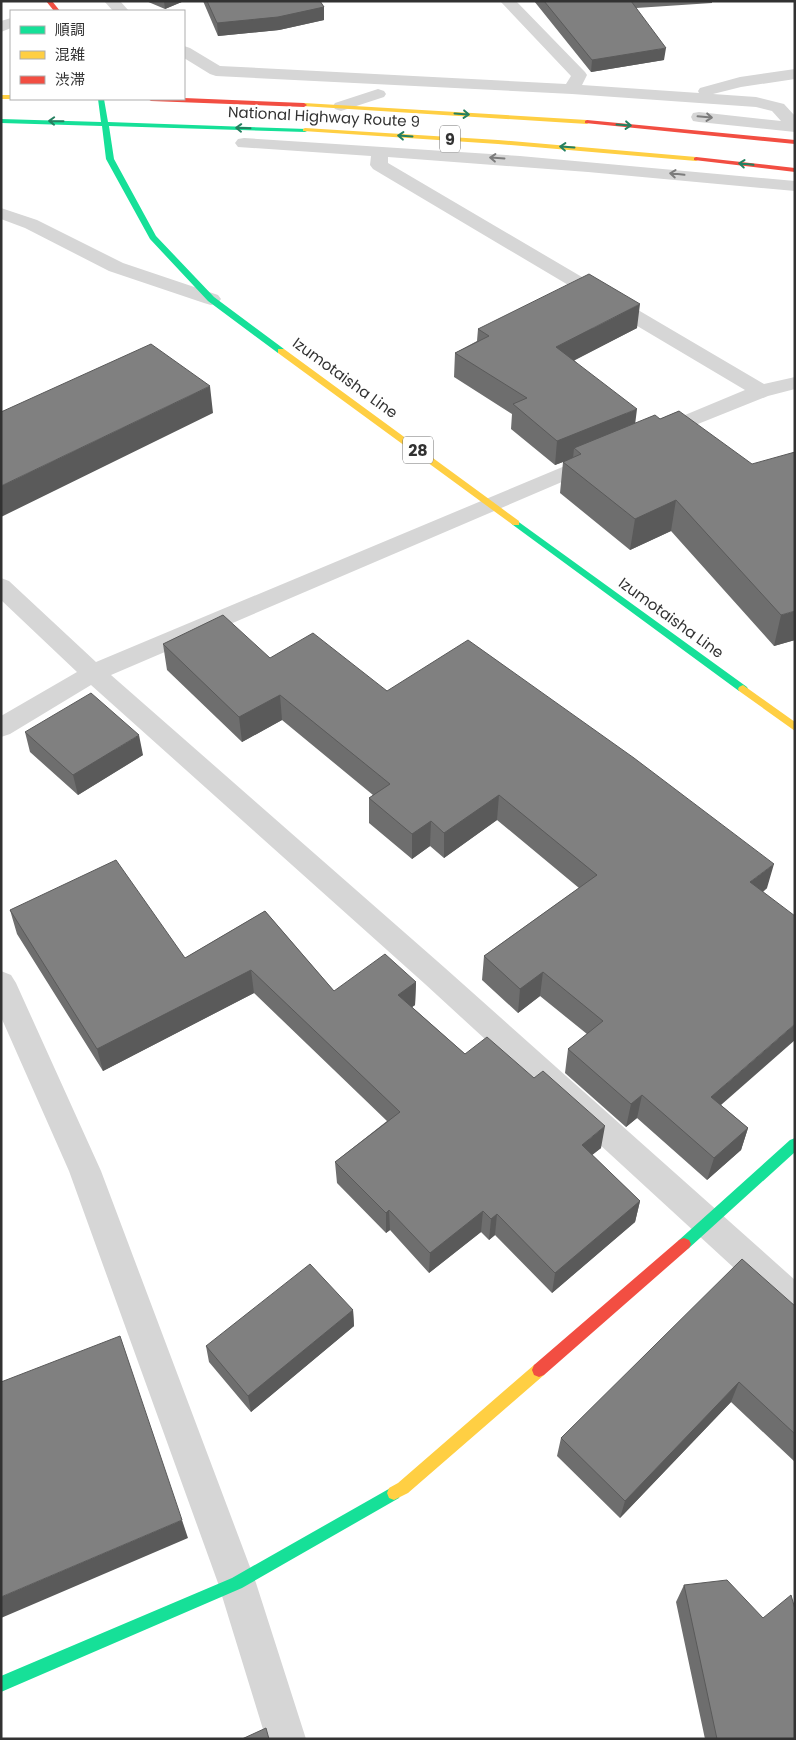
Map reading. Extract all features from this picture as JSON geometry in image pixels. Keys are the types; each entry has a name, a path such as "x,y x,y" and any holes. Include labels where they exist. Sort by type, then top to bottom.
{"main road":[{"name":"Izumotaisha Line","path":"101,100 110,159 153,237 211,298 795,727"},
{"name":"National Highway Route 9","path":"178,100 341,106 633,126 795,142"},
{"name":"National Highway Route 9","path":"1,121 105,122 338,131 596,149 795,170"},
{"path":"1,1684 236,1583 402,1488 708,1223 795,1144"}],"street":[{"path":"111,1 120,10"},
{"path":"507,1 579,75 572,89"},
{"path":"185,52 216,71 572,89 756,102 778,107 795,126"},
{"path":"682,97 740,82 795,74"},
{"path":"246,87 473,99 795,126"},
{"path":"341,106 378,94"},
{"path":"244,143 380,151 653,172 795,186"},
{"path":"596,149 653,172"},
{"path":"380,151 379,165 761,391"},
{"path":"1,213 31,224 116,267 211,298"},
{"path":"1,728 93,673 490,502 761,391 795,384"},
{"path":"1,586 93,673 435,976 795,1302"},
{"path":"1,984 85,1171 236,1583 286,1739"}],"building":[{"path":"207,1 320,1 324,7 278,17 217,23"},
{"path":"544,1 631,1 666,48 592,60"},
{"path":"589,274 640,304 556,347 637,409 557,441 513,404 527,398 455,353 489,336 478,329"},
{"path":"151,344 210,386 1,486 1,412"},
{"path":"679,411 752,464 795,452 795,611 781,615 676,500 635,519 563,462 581,454 574,448 655,415 660,419"},
{"path":"223,615 270,658 313,633 387,691 468,640 634,758 774,864 750,882 795,916 795,1024 711,1097 748,1128 714,1158 642,1095 631,1104 568,1049 603,1021 543,972 520,989 484,956 597,875 499,795 444,833 431,821 412,834 369,798 390,784 280,695 239,717 163,644"},
{"path":"91,693 139,735 73,775 25,732"},
{"path":"116,860 185,958 265,911 334,991 385,954 416,982 398,995 465,1054 487,1037 534,1078 543,1071 605,1126 582,1145 640,1201 555,1273 497,1214 491,1219 483,1211 430,1253 389,1210 386,1213 335,1162 400,1112 251,970 97,1049 10,910"},
{"path":"742,1259 795,1306 795,1434 739,1382 625,1501 561,1438"},
{"path":"310,1264 353,1310 248,1396 206,1346"},
{"path":"120,1336 182,1520 1,1597 1,1382"},
{"path":"727,1580 763,1618 791,1595 795,1609 795,1739 717,1739 684,1585"},
{"path":"266,1728 269,1739 242,1739"}],"traffic: fast":[{"path":"101,100 110,159 153,237 211,299 281,351"},
{"path":"1,121 305,130"},
{"path":"516,523 743,689"},
{"path":"684,1244 795,1144"},
{"path":"1,1684 237,1583 394,1493"}],"traffic: slow":[{"path":"1,97 10,97"},
{"path":"304,105 587,122"},
{"path":"305,130 498,142 696,159"},
{"path":"281,351 516,523"},
{"path":"743,689 795,727"},
{"path":"394,1493 403,1488 539,1370"}],"traffic: jam":[{"path":"49,1 56,10"},
{"path":"176,100 304,105"},
{"path":"587,122 795,142"},
{"path":"696,159 795,170"},
{"path":"539,1370 684,1244"}]}
